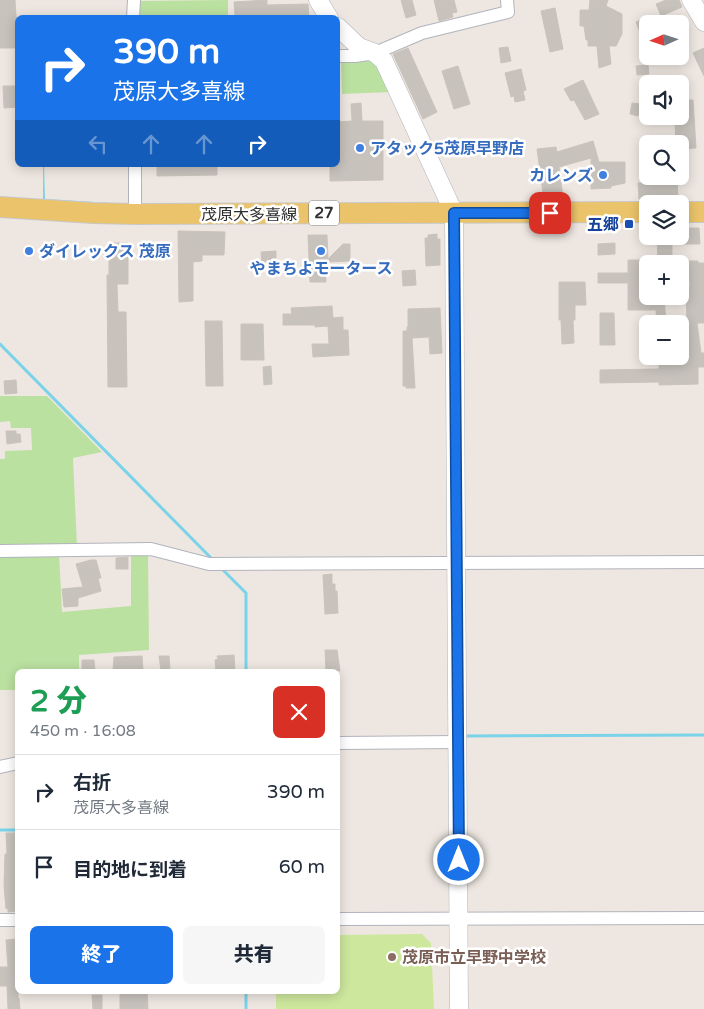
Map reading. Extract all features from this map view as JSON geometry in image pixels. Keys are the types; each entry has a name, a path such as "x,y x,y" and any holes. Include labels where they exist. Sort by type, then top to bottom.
{"main road":[{"name":"茂原大多喜線","path":"0,207 135,214 639,212"},
{"path":"689,212 704,212"}],"street":[{"path":"133,15 134,0"},
{"path":"318,0 327,15"},
{"path":"340,56 375,53 422,33 508,12 507,0"},
{"path":"691,0 704,22"},
{"path":"340,29 359,48 375,53 384,62 454,213 459,1009"},
{"path":"135,167 135,214"},
{"path":"0,551 151,549 209,564 704,562"},
{"path":"340,743 458,742"},
{"path":"0,767 15,764"},
{"path":"340,919 704,918"},
{"path":"0,920 15,920"}],"green space":[{"path":"228,0 228,15 136,15 138,1"},
{"path":"371,60 377,64 391,92 342,94 341,61"},
{"path":"0,396 47,396 102,452 73,458 77,547 0,548 0,459 5,459 5,451 32,450 31,428 11,428 10,421 0,422"},
{"path":"131,552 148,552 149,650 79,655 79,669 15,669 15,690 0,690 0,553 59,553 62,612 131,606"},
{"name":"茂原市立早野中学校","path":"422,934 431,943 434,1009 276,1009 276,994 340,994 340,935"}],"water":[{"path":"44,167 45,199 128,204 43,200"}],"building":[{"path":"0,0 15,0 15,48 0,48"},
{"path":"267,0 267,5 308,4 309,15 235,15 234,2"},
{"path":"401,0 412,0 416,15 406,18"},
{"path":"434,0 454,0 457,12 452,13 453,17 439,21"},
{"path":"590,0 608,0 606,6 622,14 622,34 616,46 609,46 611,64 599,68 597,46 588,46 584,26 580,26 580,10 589,10"},
{"path":"666,0 679,0 682,7 661,15 656,4"},
{"path":"555,8 563,49 550,52 541,11"},
{"path":"508,47 511,61 501,63 499,48"},
{"path":"408,48 437,112 423,119 393,54"},
{"path":"704,48 704,76 693,53"},
{"path":"648,65 649,74 637,75 636,66"},
{"path":"458,66 470,104 454,109 442,71"},
{"path":"521,69 526,90 523,91 525,100 515,102 514,96 511,97 505,73"},
{"path":"583,80 599,114 585,120 574,100 571,101 564,89"},
{"path":"3,86 15,86 15,107 4,108"},
{"path":"689,100 693,100 696,148 689,148 689,135 676,135 675,125 689,125"},
{"name":"アタック5茂原早野店","path":"361,103 362,121 383,121 383,180 330,181 330,167 340,167 340,122 352,121 351,104"},
{"path":"632,103 639,104 638,116 630,114"},
{"path":"593,141 599,162 625,162 625,183 611,186 611,188 591,189 591,158 559,167 563,198 544,201 537,149 556,147 557,152"},
{"path":"157,167 217,167 217,175 157,176"},
{"path":"638,183 639,185 677,185 678,195 639,195 639,199"},
{"path":"689,228 699,228 700,244 689,244"},
{"path":"178,231 225,232 224,255 202,255 202,261 193,262 193,301 179,302"},
{"path":"437,234 437,239 440,239 440,265 426,266 425,238 428,238 428,235"},
{"path":"308,235 327,235 328,259 343,244 350,244 350,261 328,262 329,270 325,270 326,282 310,282"},
{"path":"109,243 128,243 128,284 117,284 118,312 126,312 127,387 108,387 107,275 109,275"},
{"path":"615,243 615,254 598,255 598,244"},
{"path":"657,245 672,245 672,255 658,255"},
{"path":"276,251 276,262 262,263 261,252"},
{"path":"628,260 639,260 639,305 665,305 665,315 656,315 656,310 628,310 628,283 598,283 598,273 628,273"},
{"path":"689,261 704,263 704,323 697,323 701,353 704,353 704,367 698,367 698,384 659,385 659,382 600,383 600,370 659,369 659,365 689,365 689,315 687,315 687,305 689,305"},
{"path":"415,270 416,285 403,286 402,271"},
{"path":"559,282 585,282 586,305 575,305 575,320 573,320 574,343 562,344 561,320 559,320"},
{"path":"332,306 333,318 343,317 343,330 348,330 349,355 313,357 312,344 329,344 328,326 283,325 283,314 292,314 291,308"},
{"path":"440,308 442,353 430,354 429,337 412,338 415,388 406,388 406,386 403,386 403,331 407,331 408,327 408,309"},
{"path":"600,313 614,313 615,345 600,345"},
{"path":"205,321 222,321 223,386 206,386"},
{"path":"241,324 263,324 264,360 241,360"},
{"path":"271,366 272,384 264,385 263,367"},
{"path":"16,380 17,393 5,394 4,381"},
{"path":"6,431 16,431 16,434 20,434 21,442 7,444"},
{"path":"128,557 128,569 116,569 116,558"},
{"path":"96,560 101,578 98,578 101,591 78,598 78,606 64,607 62,589 83,587 76,564"},
{"path":"332,574 332,584 335,584 335,591 337,591 338,613 325,614 323,575"},
{"path":"325,650 337,650 340,669 326,669"},
{"path":"234,655 235,669 216,669 215,660 218,659 217,656"},
{"path":"142,656 143,669 113,669 114,657"},
{"path":"159,656 169,656 170,669 161,669"},
{"path":"82,660 94,660 95,669 82,669"},
{"path":"6,833 15,833 15,911 8,912 8,908 6,909 4,886 5,854 7,854"},
{"path":"15,939 15,994 18,994 20,1009 8,1009 7,986 0,986 0,967 8,967 6,940"},
{"path":"120,994 147,994 148,1009 120,1009"},
{"path":"92,995 102,995 102,1009 93,1009"}],"waterway":[{"path":"0,344 212,559"},
{"path":"220,567 246,593 246,669"},
{"path":"464,736 704,735"},
{"path":"0,830 15,830"},
{"path":"246,994 246,1009"}],"place":[{"name":"アタック5茂原早野店","path":"360,148"},
{"name":"カレンズ","path":"603,175"},
{"name":"五郷","path":"629,224"},
{"name":"ダイレックス 茂原","path":"29,251"},
{"name":"やまちよモータース","path":"321,251"},
{"name":"茂原市立早野中学校","path":"392,957"}],"route":[{"path":"459,860 454,213 550,213"}]}
